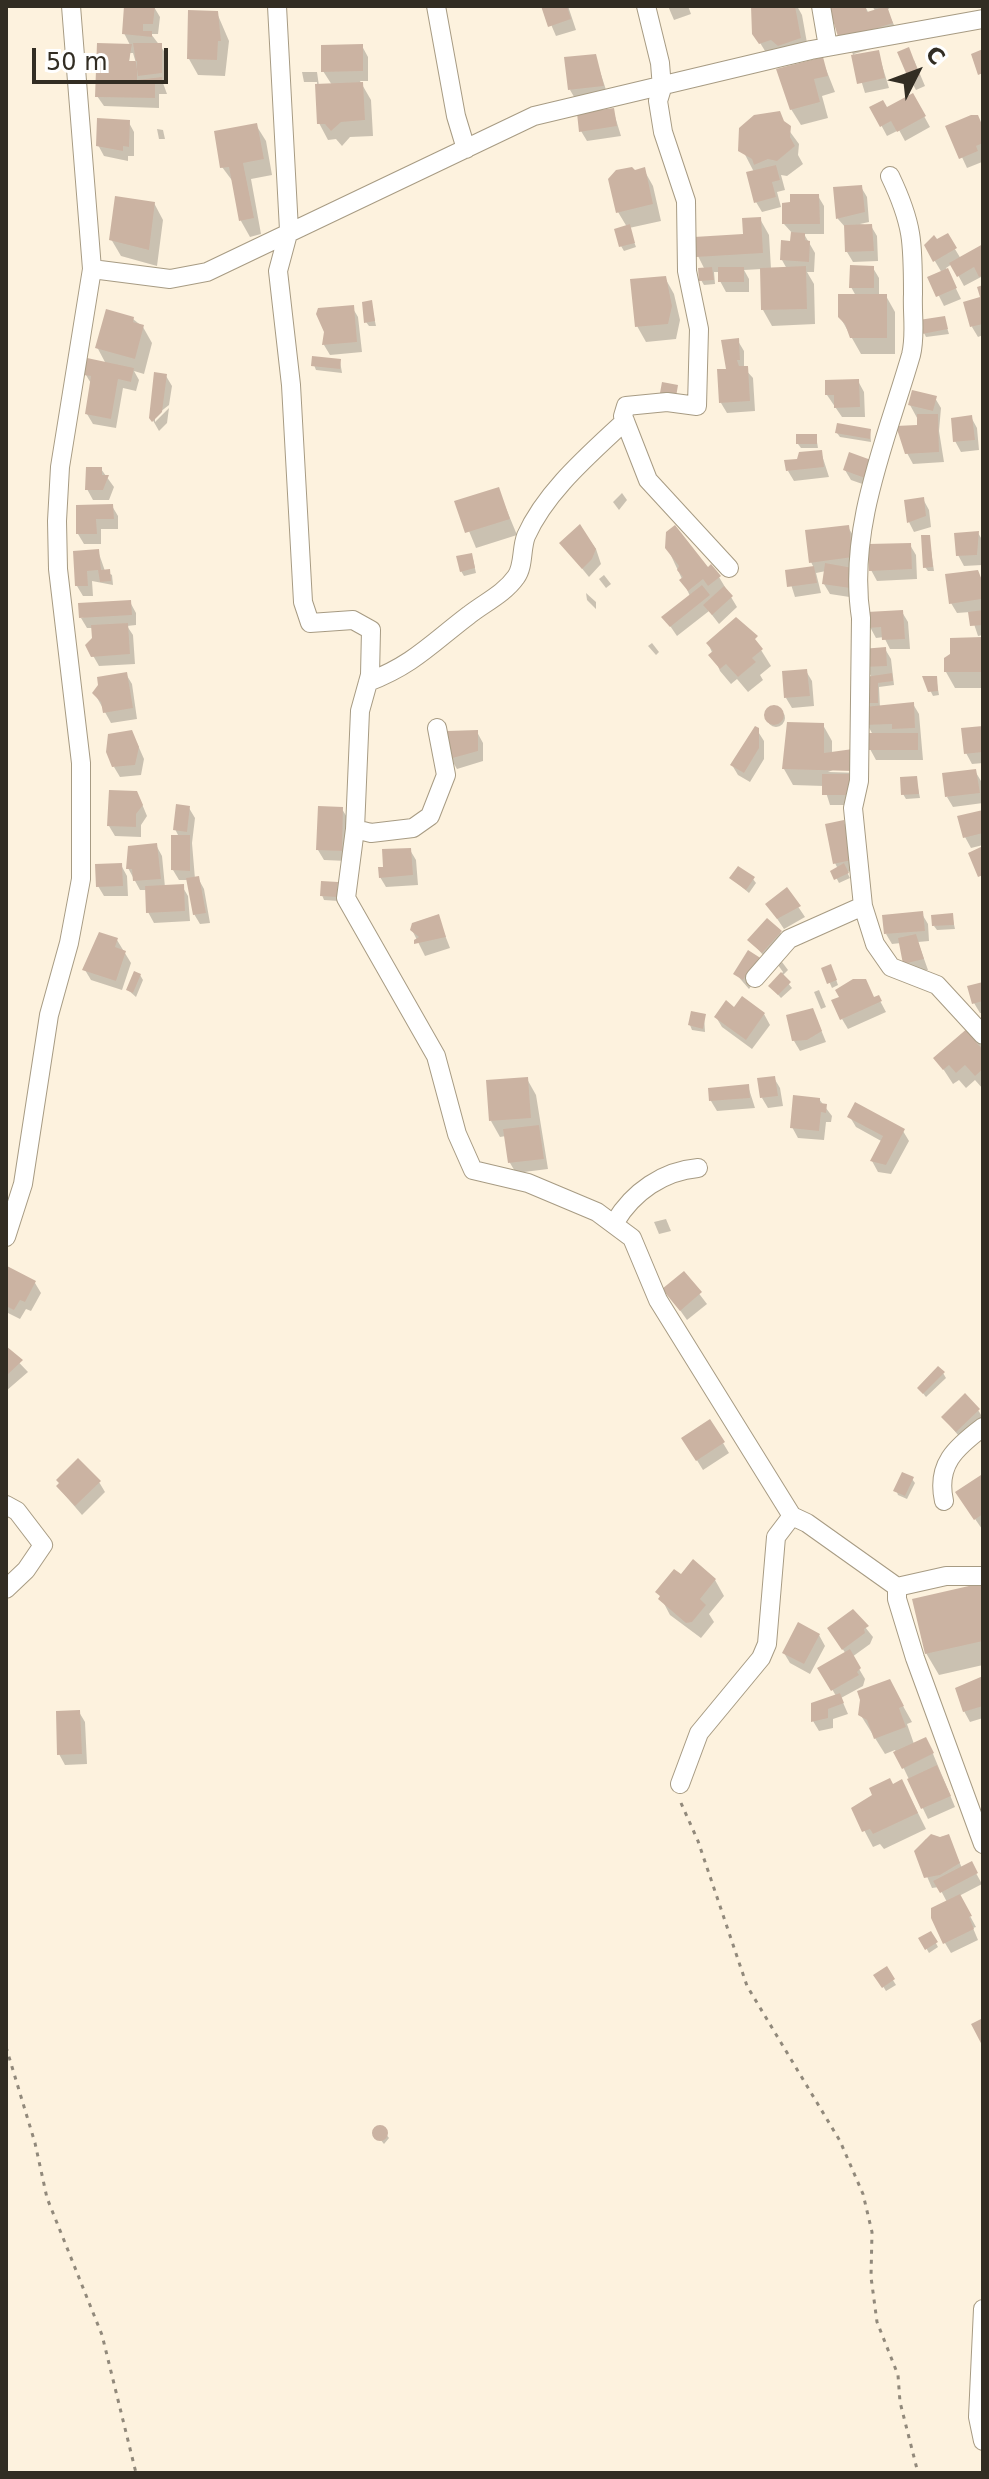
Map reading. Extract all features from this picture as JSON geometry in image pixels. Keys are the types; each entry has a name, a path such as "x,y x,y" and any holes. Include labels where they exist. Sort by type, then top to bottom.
{"street":[{"path":"6,1237 23,1184 49,1015 69,943 81,879 81,763 58,569 57,521 60,467 92,269 71,6"},
{"path":"277,6 289,230 278,271 291,385 303,602 310,623 353,620 371,630 368,682 360,711 355,829 346,898 393,974 436,1056 457,1134 473,1170 528,1183 615,1222 632,1238 658,1300 792,1516 897,1587 946,1576 983,1576"},
{"path":"436,6 456,116 466,149"},
{"path":"646,6 660,63 662,88 658,101 663,132 686,201 687,271 699,329 696,355 700,389 697,406 636,402 626,406 625,421 648,480 729,568"},
{"path":"821,6 828,47"},
{"path":"92,269 170,279 207,272 289,230 534,116 636,89 662,88 828,47 983,19"},
{"path":"890,176 907,215 915,252 914,333 870,485 857,593 861,618 859,781 853,808 863,906 875,944 891,967 937,985 983,1035"},
{"path":"368,682 392,673 434,647 468,616 507,589 518,574 526,537 543,510 585,458 625,421"},
{"path":"355,829 371,833 413,828 430,816 446,775 437,728"},
{"path":"755,978 789,939 863,906"},
{"path":"615,1222 624,1207 659,1179 682,1170 698,1168"},
{"path":"944,1501 939,1478 945,1465 983,1427"},
{"path":"6,1505 17,1511 43,1545 26,1570 6,1589"},
{"path":"680,1784 699,1733 761,1658 767,1644 776,1537 792,1516"},
{"path":"897,1587 897,1599 915,1658 983,1844"},
{"path":"983,2309 978,2417 983,2441"}],"path":[{"path":"680,1784 679,1800 698,1841 747,1986 840,2141 863,2194 872,2232 871,2277 877,2322 898,2375 900,2402 918,2473"},
{"path":"6,2047 35,2143 47,2198 102,2335 136,2473"}],"building":[{"path":"124,6 155,6 153,24 143,24 143,31 152,31 152,37 122,34"},
{"path":"541,6 567,6 571,19 548,27"},
{"path":"751,6 795,6 801,38 778,46 771,40 759,44 752,34"},
{"path":"865,6 867,12 887,6 893,23 839,40 829,7"},
{"path":"188,10 218,11 221,41 218,41 217,60 187,59"},
{"path":"97,43 132,44 129,61 137,61 137,80 162,77 162,84 155,84 155,98 95,97"},
{"path":"133,43 162,43 162,73 138,76"},
{"path":"363,44 363,71 321,72 321,45"},
{"path":"909,47 920,76 909,80 897,52"},
{"path":"983,49 983,73 978,75 971,54"},
{"path":"879,50 885,78 857,84 851,55"},
{"path":"596,54 604,86 568,90 564,57"},
{"path":"823,57 828,76 814,79 820,102 790,110 776,69"},
{"path":"363,82 365,120 341,122 331,131 325,124 317,124 315,84"},
{"path":"913,93 926,116 897,132 891,121 880,127 869,107 883,100 887,107"},
{"path":"614,108 617,126 579,132 577,113"},
{"path":"780,111 784,121 791,126 790,137 795,146 777,161 768,159 754,165 752,159 738,151 739,128 754,115"},
{"path":"978,115 983,127 983,143 976,146 978,151 959,159 945,126"},
{"path":"97,118 130,120 129,147 123,146 123,151 96,146"},
{"path":"257,123 264,159 243,163 254,218 239,221 229,167 220,168 214,131"},
{"path":"776,165 780,180 772,182 776,197 754,203 746,172"},
{"path":"632,167 635,170 645,167 653,204 616,213 608,179 616,170"},
{"path":"862,185 865,212 836,219 833,187"},
{"path":"790,194 819,194 820,224 782,224 782,203 790,202"},
{"path":"115,196 155,202 149,250 109,240"},
{"path":"761,217 763,253 696,257 694,237 743,234 742,218"},
{"path":"630,224 635,243 619,247 614,229"},
{"path":"872,224 874,251 845,252 844,225"},
{"path":"791,232 805,233 805,240 810,241 809,262 780,260 781,240 790,241"},
{"path":"948,233 957,248 933,262 924,245 934,235 937,239"},
{"path":"983,244 983,275 979,277 974,267 957,277 949,263"},
{"path":"850,265 874,266 874,288 849,288"},
{"path":"806,266 807,309 761,310 760,268"},
{"path":"712,267 714,280 699,281 698,268"},
{"path":"718,267 744,267 744,282 718,282"},
{"path":"948,268 957,288 936,297 927,277"},
{"path":"666,276 672,306 668,324 635,327 630,279"},
{"path":"983,285 983,324 970,327 963,302 980,297 977,287"},
{"path":"838,294 887,294 887,338 850,338 845,324 838,317"},
{"path":"372,300 375,321 364,323 362,302"},
{"path":"354,305 357,342 322,345 324,332 316,314 318,308"},
{"path":"106,309 134,317 133,322 144,325 135,359 95,348"},
{"path":"945,316 948,329 922,334 919,320"},
{"path":"739,338 740,360 737,360 739,366 748,366 750,401 719,403 717,369 726,369 721,340"},
{"path":"312,356 341,359 340,369 311,366"},
{"path":"87,358 134,368 131,382 118,379 111,419 85,414 91,376 84,375"},
{"path":"154,372 167,374 162,412 152,422 149,418"},
{"path":"859,379 860,407 834,408 834,395 825,395 825,380"},
{"path":"662,382 678,385 676,397 660,393"},
{"path":"912,390 937,396 933,411 908,405"},
{"path":"917,414 938,414 939,452 905,454 896,426 917,425"},
{"path":"972,415 975,440 953,442 951,418"},
{"path":"837,423 871,429 870,439 835,433"},
{"path":"796,434 817,434 817,444 796,444"},
{"path":"822,450 824,467 786,471 784,460 797,459 799,452"},
{"path":"849,452 871,460 865,478 843,470"},
{"path":"86,467 102,467 102,475 109,475 103,490 85,490"},
{"path":"499,487 510,519 465,533 454,501"},
{"path":"924,497 926,516 907,523 904,500"},
{"path":"113,504 114,519 96,519 97,534 76,534 76,505"},
{"path":"580,524 596,549 592,559 582,569 559,543"},
{"path":"675,525 708,567 711,564 721,576 708,586 703,579 688,591 679,580 683,577 677,570 679,566 665,548 666,532"},
{"path":"849,525 853,557 809,563 805,530"},
{"path":"979,531 977,555 956,556 954,533"},
{"path":"921,535 930,535 933,567 923,568"},
{"path":"911,543 912,569 869,571 868,544"},
{"path":"99,549 101,570 110,569 111,581 100,582 98,570 87,571 88,586 75,586 73,551"},
{"path":"472,553 475,568 460,572 456,556"},
{"path":"825,563 853,568 850,588 822,584"},
{"path":"814,566 817,583 787,587 785,570"},
{"path":"978,570 983,583 981,599 949,604 945,574"},
{"path":"702,585 710,595 670,627 661,617"},
{"path":"724,586 733,596 712,615 703,605"},
{"path":"131,600 132,615 79,618 78,603"},
{"path":"903,610 905,639 882,640 881,627 868,628 867,612"},
{"path":"983,610 983,625 970,626 968,612"},
{"path":"736,617 758,636 755,639 763,649 752,658 756,662 738,677 726,664 720,669 708,655 713,651 706,643"},
{"path":"128,623 130,654 91,657 85,645 92,638 91,625"},
{"path":"983,637 983,672 944,672 944,658 950,654 950,638"},
{"path":"886,647 887,666 864,667 862,649"},
{"path":"807,669 810,696 784,698 782,671"},
{"path":"127,672 133,708 103,713 101,702 92,693 98,685 97,677"},
{"path":"892,673 893,681 878,683 878,703 866,703 865,677"},
{"path":"922,676 937,676 938,691 928,692"},
{"path":"914,702 915,728 892,729 892,724 865,725 864,707"},
{"path":"774,705 781,708 784,715 781,722 774,725 767,722 764,715 767,708"},
{"path":"787,722 824,723 824,753 853,749 853,771 782,769"},
{"path":"755,726 759,728 759,748 744,773 730,765"},
{"path":"983,726 983,752 964,754 961,728"},
{"path":"132,730 139,747 135,765 112,767 106,752 108,734"},
{"path":"478,730 478,751 449,759 447,731"},
{"path":"868,733 918,733 918,750 868,750"},
{"path":"976,769 980,793 945,797 942,773"},
{"path":"822,774 853,774 853,795 822,795"},
{"path":"917,776 919,794 901,795 900,777"},
{"path":"109,790 137,791 143,805 136,814 136,827 107,826"},
{"path":"176,804 190,806 187,832 173,830"},
{"path":"318,806 343,807 342,851 316,850"},
{"path":"983,810 983,833 963,838 957,816"},
{"path":"844,820 852,860 833,864 825,824"},
{"path":"171,835 190,835 190,871 171,870"},
{"path":"157,843 161,879 133,881 132,869 126,869 128,846"},
{"path":"983,846 983,875 978,877 968,853"},
{"path":"411,848 413,875 379,878 378,867 383,867 382,849"},
{"path":"122,863 123,886 96,887 95,864"},
{"path":"844,863 849,873 834,880 830,871"},
{"path":"738,866 755,877 746,890 729,878"},
{"path":"199,876 206,913 193,915 186,878"},
{"path":"321,881 338,882 337,897 320,896"},
{"path":"184,884 185,911 146,913 145,886"},
{"path":"787,887 801,906 777,919 765,904"},
{"path":"923,911 925,931 884,934 882,915"},
{"path":"953,913 954,925 932,926 931,915"},
{"path":"439,914 446,937 414,944 419,937 410,930 412,923"},
{"path":"767,918 782,931 762,953 747,940"},
{"path":"99,932 118,938 115,947 126,951 116,981 82,970"},
{"path":"916,934 924,959 903,964 898,938"},
{"path":"748,950 762,959 750,977 747,973 743,980 733,974"},
{"path":"831,964 837,980 827,984 821,968"},
{"path":"134,971 141,974 133,993 126,990"},
{"path":"781,972 791,982 778,995 768,986"},
{"path":"853,979 866,979 874,997 879,995 882,1001 840,1020 831,1000 839,997 835,990"},
{"path":"983,982 983,1001 972,1004 967,986"},
{"path":"742,996 765,1013 746,1040 714,1017 726,1000 734,1007"},
{"path":"813,1008 822,1031 807,1040 792,1041 786,1015"},
{"path":"691,1011 706,1014 703,1029 688,1025"},
{"path":"969,1027 979,1038 975,1041 983,1050 983,1069 975,1076 965,1065 956,1073 949,1065 943,1070 933,1058"},
{"path":"775,1076 778,1096 760,1098 757,1078"},
{"path":"528,1077 531,1118 489,1121 486,1080"},
{"path":"749,1084 750,1098 709,1101 708,1088"},
{"path":"793,1095 820,1098 820,1103 827,1104 826,1113 821,1112 819,1131 790,1128"},
{"path":"855,1102 905,1129 886,1165 870,1161 883,1136 847,1117"},
{"path":"539,1125 544,1159 508,1163 503,1129"},
{"path":"7,1266 36,1281 25,1302 20,1300 14,1310 6,1306"},
{"path":"684,1271 702,1292 680,1311 662,1289"},
{"path":"6,1346 23,1360 6,1376"},
{"path":"938,1366 945,1372 923,1394 917,1388"},
{"path":"965,1393 980,1409 956,1432 941,1417"},
{"path":"710,1419 725,1442 696,1461 681,1438"},
{"path":"78,1458 101,1481 75,1506 56,1486 59,1483 56,1480"},
{"path":"902,1472 914,1477 905,1496 893,1491"},
{"path":"981,1475 983,1514 974,1520 955,1492"},
{"path":"693,1559 716,1579 700,1599 706,1605 692,1622 686,1623 658,1599 660,1596 655,1592 674,1569 681,1574"},
{"path":"982,1583 983,1641 925,1654 912,1599"},
{"path":"853,1609 869,1626 864,1629 865,1633 842,1650 827,1628"},
{"path":"798,1622 820,1634 804,1664 782,1653"},
{"path":"850,1649 861,1668 857,1672 859,1675 831,1691 817,1668"},
{"path":"983,1676 983,1706 963,1712 955,1688"},
{"path":"890,1679 904,1706 899,1708 906,1727 874,1739 867,1720 858,1715 860,1700 857,1691"},
{"path":"840,1693 844,1703 828,1709 828,1718 811,1722 811,1703"},
{"path":"80,1710 82,1754 57,1755 56,1711"},
{"path":"926,1737 934,1753 902,1769 893,1752"},
{"path":"937,1765 951,1796 921,1809 907,1779"},
{"path":"890,1778 893,1784 902,1779 918,1813 873,1834 870,1829 862,1832 851,1808 872,1795 869,1788"},
{"path":"931,1834 940,1837 949,1834 960,1863 940,1875 924,1878 914,1851"},
{"path":"972,1861 978,1873 940,1893 933,1881"},
{"path":"960,1894 972,1916 969,1917 974,1929 943,1944 931,1918 931,1908"},
{"path":"931,1931 938,1942 925,1950 918,1938"},
{"path":"887,1966 895,1979 882,1988 873,1975"},
{"path":"983,2018 983,2047 971,2024"},
{"path":"380,2125 388,2133 380,2141 372,2133"}]}
